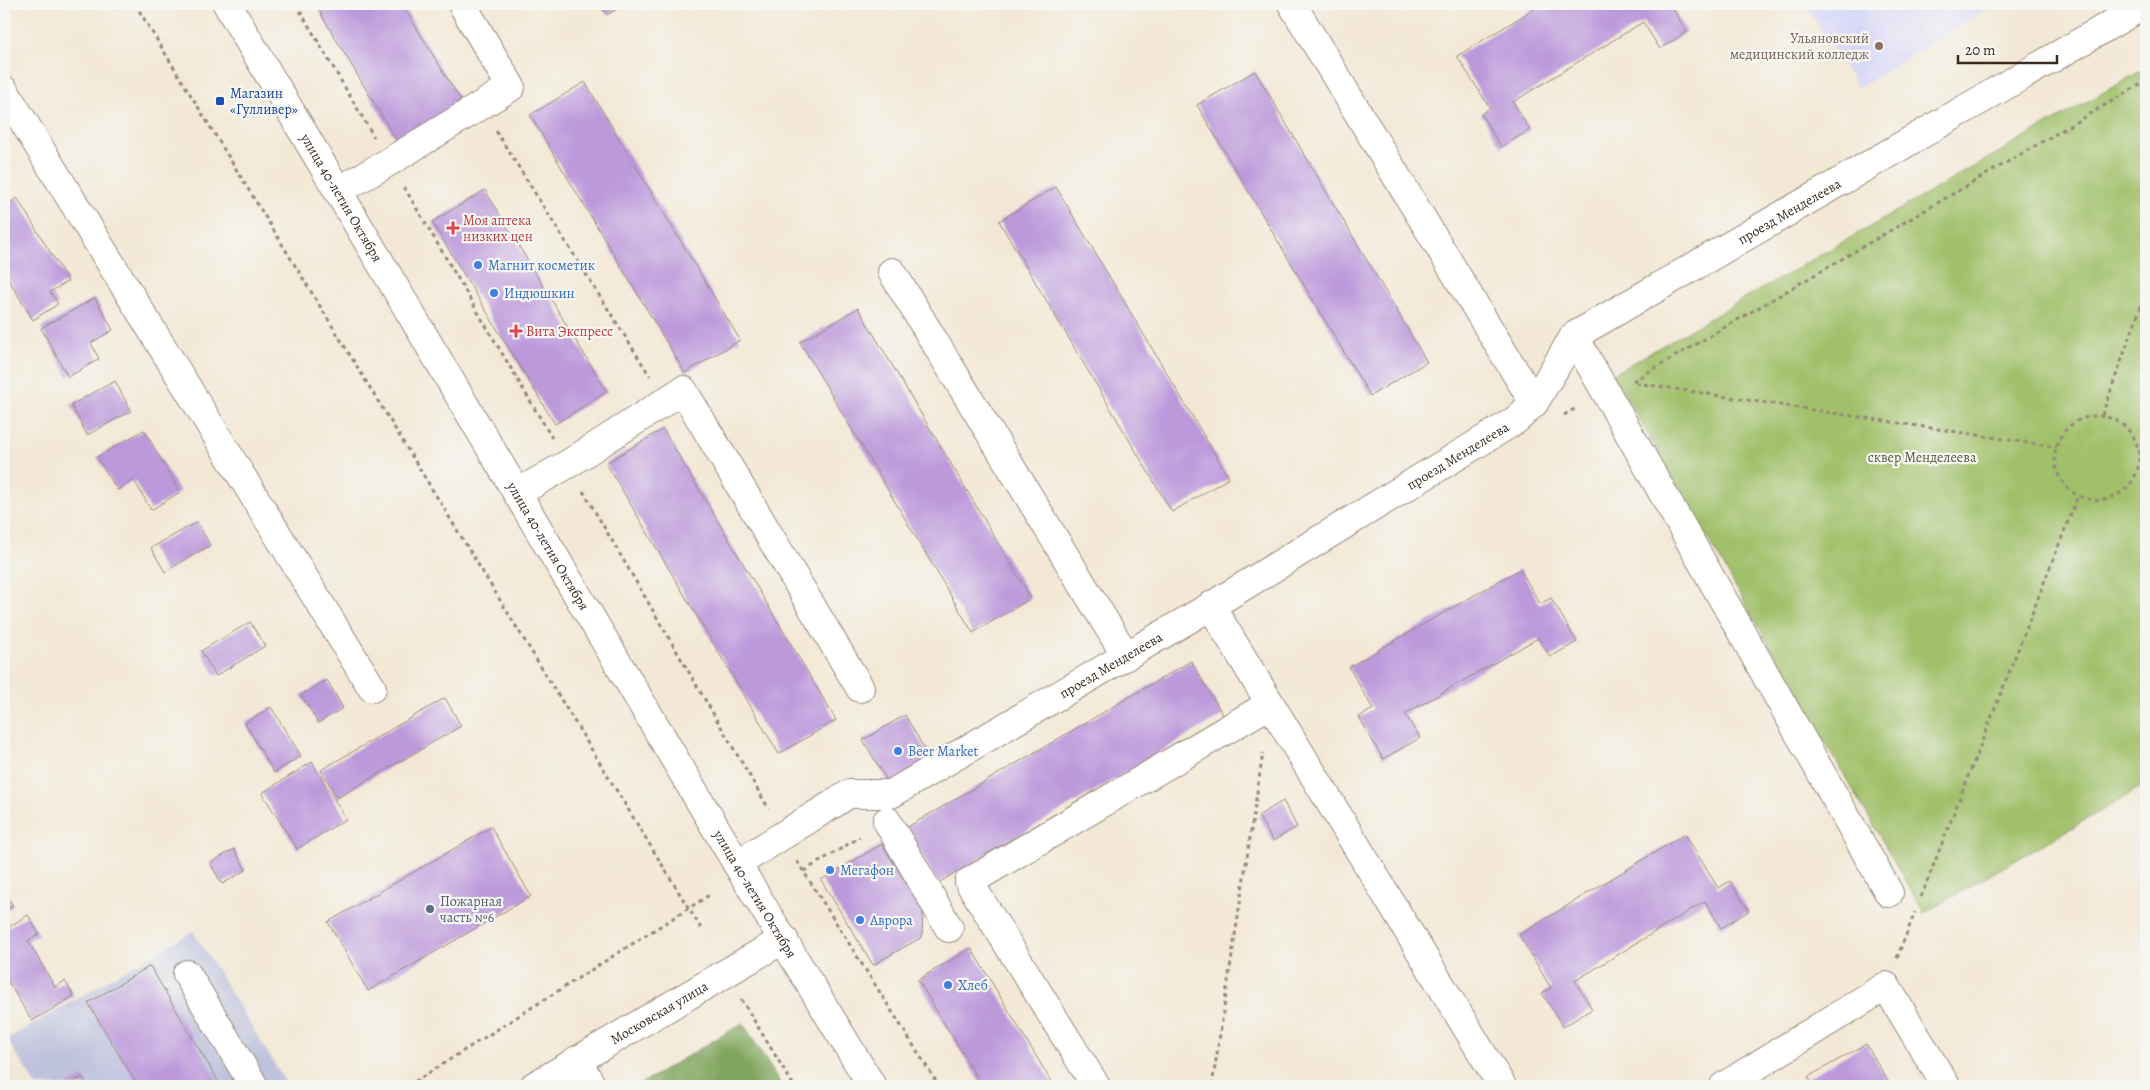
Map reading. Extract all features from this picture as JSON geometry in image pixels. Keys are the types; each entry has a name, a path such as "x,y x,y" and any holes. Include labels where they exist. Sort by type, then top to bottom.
{"street":[{"name":"улица 40-летия Октября","path":"227,4 737,864 872,1086"},
{"path":"338,191 390,162 511,87 462,4"},
{"path":"1292,4 1534,403"},
{"name":"проезд Менделеева","path":"737,864 849,794 891,794 1211,606 1516,420 1534,403 1574,336 2146,4"},
{"path":"4,90 372,688"},
{"path":"892,272 1126,656"},
{"path":"1574,336 1889,893"},
{"path":"517,493 568,464 684,390 860,688"},
{"path":"1211,606 1502,1086"},
{"path":"1096,1086 969,882 1270,704"},
{"path":"887,821 949,928"},
{"name":"Московская улица","path":"534,1086 784,939"},
{"path":"187,974 254,1086"},
{"path":"1724,1086 1886,986 1946,1086"},
{"path":"577,1060 592,1086"}],"path":[{"path":"134,4 702,930"},
{"path":"296,4 762,796"},
{"path":"2056,447 1631,382 2146,81"},
{"path":"479,106 666,401"},
{"path":"2102,415 2146,292"},
{"path":"2102,415 2118,421 2131,433 2138,446 2139,461 2136,475 2131,483 2118,495 2101,500 2078,496 2066,487 2058,474 2054,462 2056,447 2063,432 2078,420 2102,415"},
{"path":"2139,461 2146,462"},
{"path":"1886,986 2078,496"},
{"path":"1212,1086 1263,753"},
{"path":"796,858 939,1086"},
{"path":"408,1086 689,906 711,894"},
{"path":"739,995 794,1086"}],"shaded area":[{"name":"Ульяновский медицинский колледж","path":"1805,4 1995,4 1858,88"},
{"path":"193,931 288,1086 36,1086 7,1039"}],"green space":[{"name":"сквер Менделеева","path":"2146,68 2146,785 1924,913 1613,374"},
{"path":"743,1023 782,1086 637,1086"}],"building":[{"path":"315,4 402,4 463,104 398,143"},
{"path":"600,4 625,4 607,15"},
{"path":"1542,4 1654,4 1657,9 1665,4 1670,4 1687,32 1660,49 1643,22 1513,102 1530,130 1501,147 1481,114 1490,108 1457,56"},
{"path":"1255,71 1427,362 1370,396 1197,105"},
{"path":"585,82 740,340 685,373 530,115"},
{"path":"1056,187 1229,478 1172,512 999,221"},
{"path":"485,190 607,392 555,424 432,222"},
{"path":"17,198 68,281 50,292 58,304 33,320 4,272 4,207"},
{"path":"95,298 113,330 91,343 99,359 68,377 41,328"},
{"path":"858,308 1031,598 973,633 800,342"},
{"path":"115,381 131,411 87,435 71,405"},
{"path":"663,429 836,720 779,754 606,463"},
{"path":"144,430 180,492 151,510 134,480 117,490 97,457"},
{"path":"197,522 210,545 165,572 151,548"},
{"path":"1520,569 1540,604 1551,598 1577,642 1550,657 1538,638 1405,714 1420,738 1383,759 1359,717 1373,709 1349,667"},
{"path":"250,622 265,646 216,676 201,651"},
{"path":"1191,661 1223,715 938,883 906,828"},
{"path":"327,680 343,708 318,723 301,695"},
{"path":"445,698 461,726 337,798 321,770"},
{"path":"271,707 301,756 274,773 245,723"},
{"name":"Beer Market","path":"905,715 932,762 891,787 863,740"},
{"path":"312,762 346,819 297,849 262,793"},
{"path":"1283,801 1297,827 1273,841 1258,816"},
{"name":"Пожарная часть №6","path":"491,827 531,896 368,991 328,922"},
{"path":"1685,834 1718,888 1730,881 1749,911 1721,928 1705,901 1575,981 1592,1009 1563,1027 1542,993 1551,988 1519,935"},
{"path":"882,844 923,911 922,937 873,965 821,880"},
{"path":"234,849 246,870 222,884 210,863"},
{"path":"4,890 13,906 4,911"},
{"path":"28,915 39,934 28,941 55,987 65,981 74,996 32,1021 4,975 4,930"},
{"path":"971,948 1054,1086 982,1086 918,980"},
{"path":"150,966 221,1086 138,1086 88,1003"},
{"path":"1866,1044 1891,1086 1814,1086 1808,1077"},
{"path":"83,1077 88,1086 66,1086"}],"place":[{"name":"Ульяновский медицинский колледж","path":"1879,46"},
{"name":"Магазин «Гулливер»","path":"220,101"},
{"name":"Моя аптека низких цен","path":"453,228"},
{"name":"Магнит косметик","path":"478,265"},
{"name":"Индюшкин","path":"494,293"},
{"name":"Вита Экспресс","path":"516,331"},
{"name":"Beer Market","path":"898,751"},
{"name":"Мегафон","path":"830,870"},
{"name":"Пожарная часть №6","path":"430,909"},
{"name":"Аврора","path":"860,920"},
{"name":"Хлеб","path":"948,985"}]}
